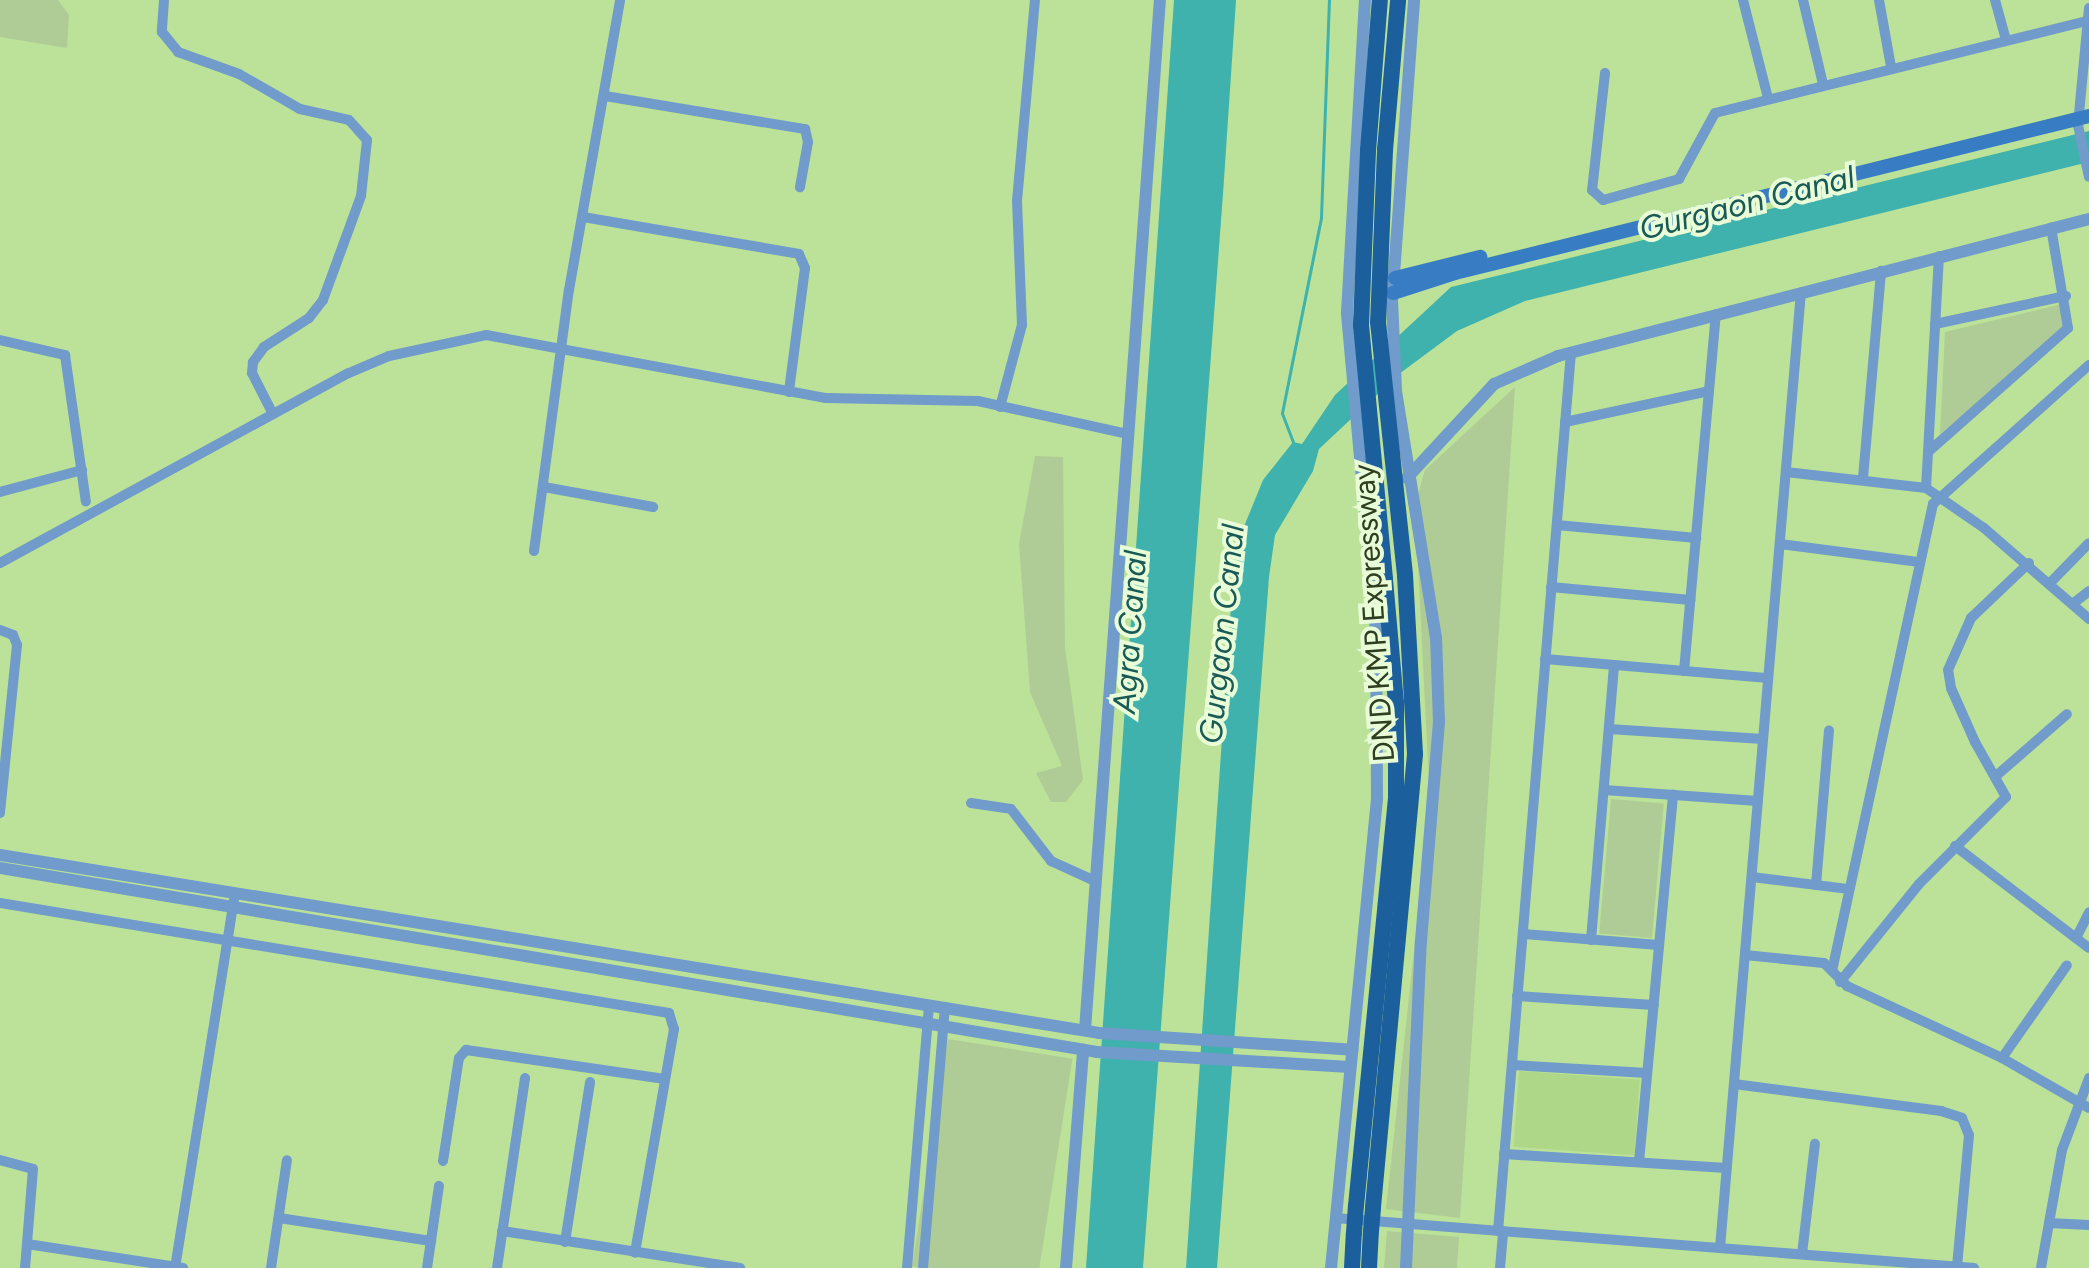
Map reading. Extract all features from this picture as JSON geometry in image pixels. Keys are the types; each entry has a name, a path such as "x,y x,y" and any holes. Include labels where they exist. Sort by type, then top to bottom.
{"highway":[{"name":"DND KMP Expressway","path":"1365,1206 1415,754 1405,576 1378,322 1380,0"},
{"name":"DND KMP Expressway","path":"1352,1268 1363,1232 1396,797 1396,703 1361,325 1377,150 1398,0"},
{"name":"DND KMP Expressway","path":"1363,1232 1369,1268"}],"main road":[{"path":"1394,285 1455,273 2083,117"}],"street":[{"path":"164,0 162,32 178,52 239,74 300,109 349,120 367,140 361,196 323,300 309,318 264,347 253,362 252,373 273,414"},
{"path":"534,551 560,349 620,0"},
{"path":"1000,407 1022,325 1017,201 1035,0"},
{"path":"1085,1030 1160,0"},
{"path":"1331,1268 1377,797 1376,633 1347,312 1365,0"},
{"path":"1406,1268 1421,941 1439,722 1436,638 1407,478 1393,334 1414,0"},
{"path":"1743,0 1768,98"},
{"path":"1803,0 1823,84"},
{"path":"1879,0 1891,67"},
{"path":"1995,0 2006,40"},
{"path":"2088,172 2083,117 2089,8"},
{"path":"1605,73 1592,182 1598,200 1679,179 1711,116 1823,84 2088,21"},
{"path":"605,96 805,129 808,142 800,187"},
{"path":"583,217 799,254 804,277 789,392"},
{"path":"1407,478 1494,384 1571,352 2089,219"},
{"path":"1354,220 1399,223"},
{"path":"1928,452 2064,336 2070,319 2051,227"},
{"path":"1926,488 1939,256"},
{"path":"1863,478 1881,271"},
{"path":"1720,1248 1801,292"},
{"path":"1935,324 2066,296"},
{"path":"1684,671 1716,314"},
{"path":"0,563 349,373 433,345 486,335 826,398 978,401 1128,434"},
{"path":"0,340 65,355 86,502"},
{"path":"1500,1268 1504,1154 1571,352"},
{"path":"1832,971 1931,509 1941,496 2089,365"},
{"path":"1565,422 1709,391"},
{"path":"0,492 82,470"},
{"path":"1786,472 1863,478 1926,488 2029,563 2075,602 2089,619"},
{"path":"544,487 653,507"},
{"path":"1557,525 1696,538"},
{"path":"2051,582 2089,543"},
{"path":"1780,544 1918,562"},
{"path":"1370,551 1421,546"},
{"path":"1840,982 1955,846 2004,801 2005,792 1969,728 1948,670 1971,618 2029,563"},
{"path":"1551,587 1690,600"},
{"path":"2075,602 2089,591"},
{"path":"0,630 16,638 6,696 0,813"},
{"path":"1545,659 1768,678"},
{"path":"1591,940 1614,665"},
{"path":"1996,776 2067,714"},
{"path":"1609,729 1763,739"},
{"path":"1816,885 1829,731"},
{"path":"1604,790 1758,801"},
{"path":"1639,1162 1673,795"},
{"path":"971,803 1011,809 1051,861 1095,881"},
{"path":"1955,846 2089,948"},
{"path":"0,855 1083,1050 1350,1067"},
{"path":"0,868 234,899 1099,1033 1163,1034 1352,1050"},
{"path":"1752,877 1849,889"},
{"path":"27,1244 178,1268 234,899"},
{"path":"0,903 663,1011 674,1022 635,1253"},
{"path":"2076,938 2089,912"},
{"path":"1523,934 1659,945"},
{"path":"1745,955 1814,960 1832,971 1840,982 2002,1058 2089,1108"},
{"path":"2002,1058 2067,965"},
{"path":"1517,996 1654,1005"},
{"path":"907,1268 929,1005"},
{"path":"923,1268 945,1007"},
{"path":"443,1161 459,1058 466,1050 665,1079"},
{"path":"1066,1268 1083,1050"},
{"path":"1512,1065 1647,1073"},
{"path":"497,1268 525,1078"},
{"path":"2041,1268 2062,1150 2089,1078"},
{"path":"565,1242 590,1082"},
{"path":"1734,1084 1941,1111 1962,1118 1969,1135 1957,1267"},
{"path":"1802,1254 1815,1144"},
{"path":"1504,1154 1727,1168"},
{"path":"0,1160 33,1169 25,1268"},
{"path":"271,1268 287,1160"},
{"path":"427,1268 439,1186"},
{"path":"279,1218 431,1241"},
{"path":"1335,1218 1802,1254 1833,1262 1974,1268"},
{"path":"2049,1223 2089,1225"},
{"path":"502,1231 740,1268"},
{"path":"84,1268 87,1254"}],"shaded area":[{"path":"0,0 58,0 69,15 67,48 0,37"},
{"path":"2062,304 2067,327 1940,434 1945,332"},
{"path":"1515,387 1460,1218 1386,1209 1430,803 1415,505 1425,470"},
{"path":"1035,456 1063,457 1065,647 1083,780 1066,802 1051,802 1036,773 1062,766 1030,692 1019,544"},
{"path":"1611,799 1664,804 1652,938 1599,933"},
{"path":"948,1039 1072,1059 1039,1268 912,1266"},
{"path":"1519,1071 1640,1079 1634,1155 1514,1147"},
{"path":"1387,1231 1459,1237 1457,1268 1384,1268"}],"water":[{"path":"1174,0 1236,0 1223,194 1143,1268 1086,1268"},
{"path":"2089,131 2089,162 1525,301 1457,331 1399,374 1319,449 1313,471 1275,535 1269,577 1217,1268 1186,1268 1232,591 1243,529 1263,480 1293,442 1302,444 1335,395 1451,287"}],"waterway":[{"path":"1293,442 1282,413 1321,217 1329,0"}],"water label":[{"name":"Gurgaon Canal","path":"1747,203"},
{"name":"Agra Canal","path":"1130,632"},
{"name":"Gurgaon Canal","path":"1222,634"}]}
